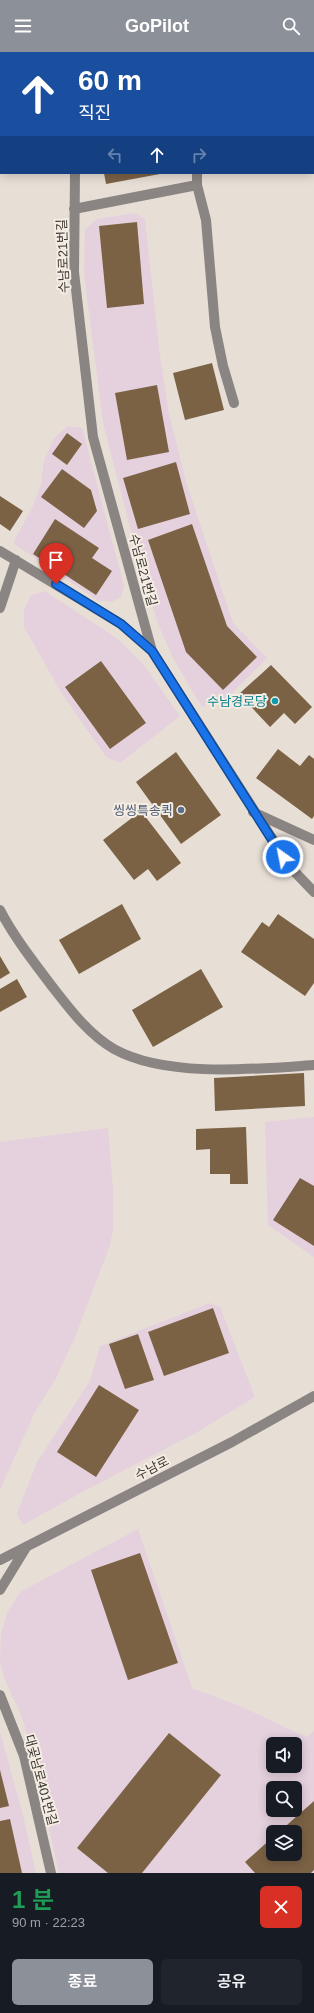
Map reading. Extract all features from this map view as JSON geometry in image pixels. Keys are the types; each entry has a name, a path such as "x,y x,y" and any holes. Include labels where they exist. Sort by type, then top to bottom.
{"street":[{"name":"수남로21번길","path":"75,174 74,272 93,436 152,651 253,812 291,868 314,892"},
{"path":"197,174 197,185 206,220 215,327 223,366 234,403"},
{"name":"수남로21번길","path":"74,209 197,185"},
{"path":"0,551 121,624 152,651"},
{"path":"0,608 16,560"},
{"path":"253,812 314,840"},
{"path":"0,910 28,954 70,1009 90,1031 114,1049 136,1059 169,1066 216,1069 314,1065"},
{"name":"수남로","path":"0,1560 232,1442 314,1396"},
{"path":"0,1590 27,1546"},
{"name":"대곶남로401번길","path":"0,1695 24,1756 51,1873"}],"shaded area":[{"path":"135,213 145,219 159,348 168,409 186,482 233,623 267,658 227,698 202,707 174,660 158,624 138,558 103,423 84,273 85,229 97,219"},
{"path":"68,426 82,428 124,586 121,597 112,602 97,600 13,543 33,506 41,485 44,461 54,438"},
{"path":"45,591 118,639 144,665 180,716 120,763 106,757 62,694 24,627 24,609 31,595"},
{"path":"314,1117 314,1257 268,1225 265,1122"},
{"path":"108,1128 113,1189 113,1231 109,1248 75,1337 56,1378 34,1414 0,1490 0,1142"},
{"path":"210,1303 220,1307 255,1397 194,1434 82,1492 23,1525 17,1514 37,1462 90,1381 100,1346"},
{"path":"138,1529 192,1688 240,1706 306,1737 314,1731 314,1873 59,1873 31,1748 22,1717 4,1678 0,1661 1,1634 7,1613 20,1592"},
{"path":"0,1732 22,1811 36,1873 0,1873"}],"building":[{"path":"104,174 160,174 106,184"},
{"path":"137,222 144,304 107,308 99,226"},
{"path":"212,363 224,410 185,420 173,373"},
{"path":"157,385 169,452 127,460 115,393"},
{"path":"67,433 82,444 67,465 52,454"},
{"path":"176,462 190,514 138,529 123,478"},
{"path":"62,469 91,490 97,511 84,528 41,497"},
{"path":"0,496 23,511 10,531 0,524"},
{"path":"55,519 99,548 92,558 112,571 96,595 33,554"},
{"path":"192,524 227,626 257,657 223,690 186,652 148,540"},
{"path":"101,661 146,723 110,749 65,687"},
{"name":"수남경로당","path":"271,665 312,707 295,724 284,713 270,727 239,694"},
{"path":"278,749 300,766 309,755 314,759 314,816 312,819 256,778"},
{"path":"176,752 221,815 181,844 136,782"},
{"path":"141,811 181,863 157,881 148,869 134,880 103,840"},
{"path":"122,904 141,939 79,974 59,940"},
{"path":"278,914 314,939 314,983 305,996 241,952 262,922 269,927"},
{"path":"0,956 10,973 0,979"},
{"path":"201,969 223,1007 153,1047 132,1010"},
{"path":"17,979 27,997 0,1012 0,989"},
{"path":"304,1073 305,1106 215,1111 214,1078"},
{"path":"246,1127 248,1184 230,1184 230,1174 210,1174 210,1149 196,1150 196,1129"},
{"path":"300,1178 314,1186 314,1246 273,1220"},
{"path":"213,1308 229,1353 164,1376 148,1332"},
{"path":"138,1334 154,1380 125,1389 109,1344"},
{"path":"99,1385 139,1410 96,1477 57,1452"},
{"path":"140,1553 178,1663 128,1680 91,1570"},
{"path":"169,1733 221,1775 142,1873 108,1873 77,1848"},
{"path":"0,1770 9,1806 0,1808"},
{"path":"314,1801 314,1870 311,1873 255,1873 245,1862 266,1843 266,1861 302,1861 302,1825 287,1825 296,1817 302,1817 302,1812"},
{"path":"10,1819 22,1873 0,1873 0,1821"}],"place":[{"name":"수남경로당","path":"275,701"},
{"name":"씽씽특송퀵","path":"181,810"}],"route":[{"path":"56,584 121,624 152,651 283,857"}]}
